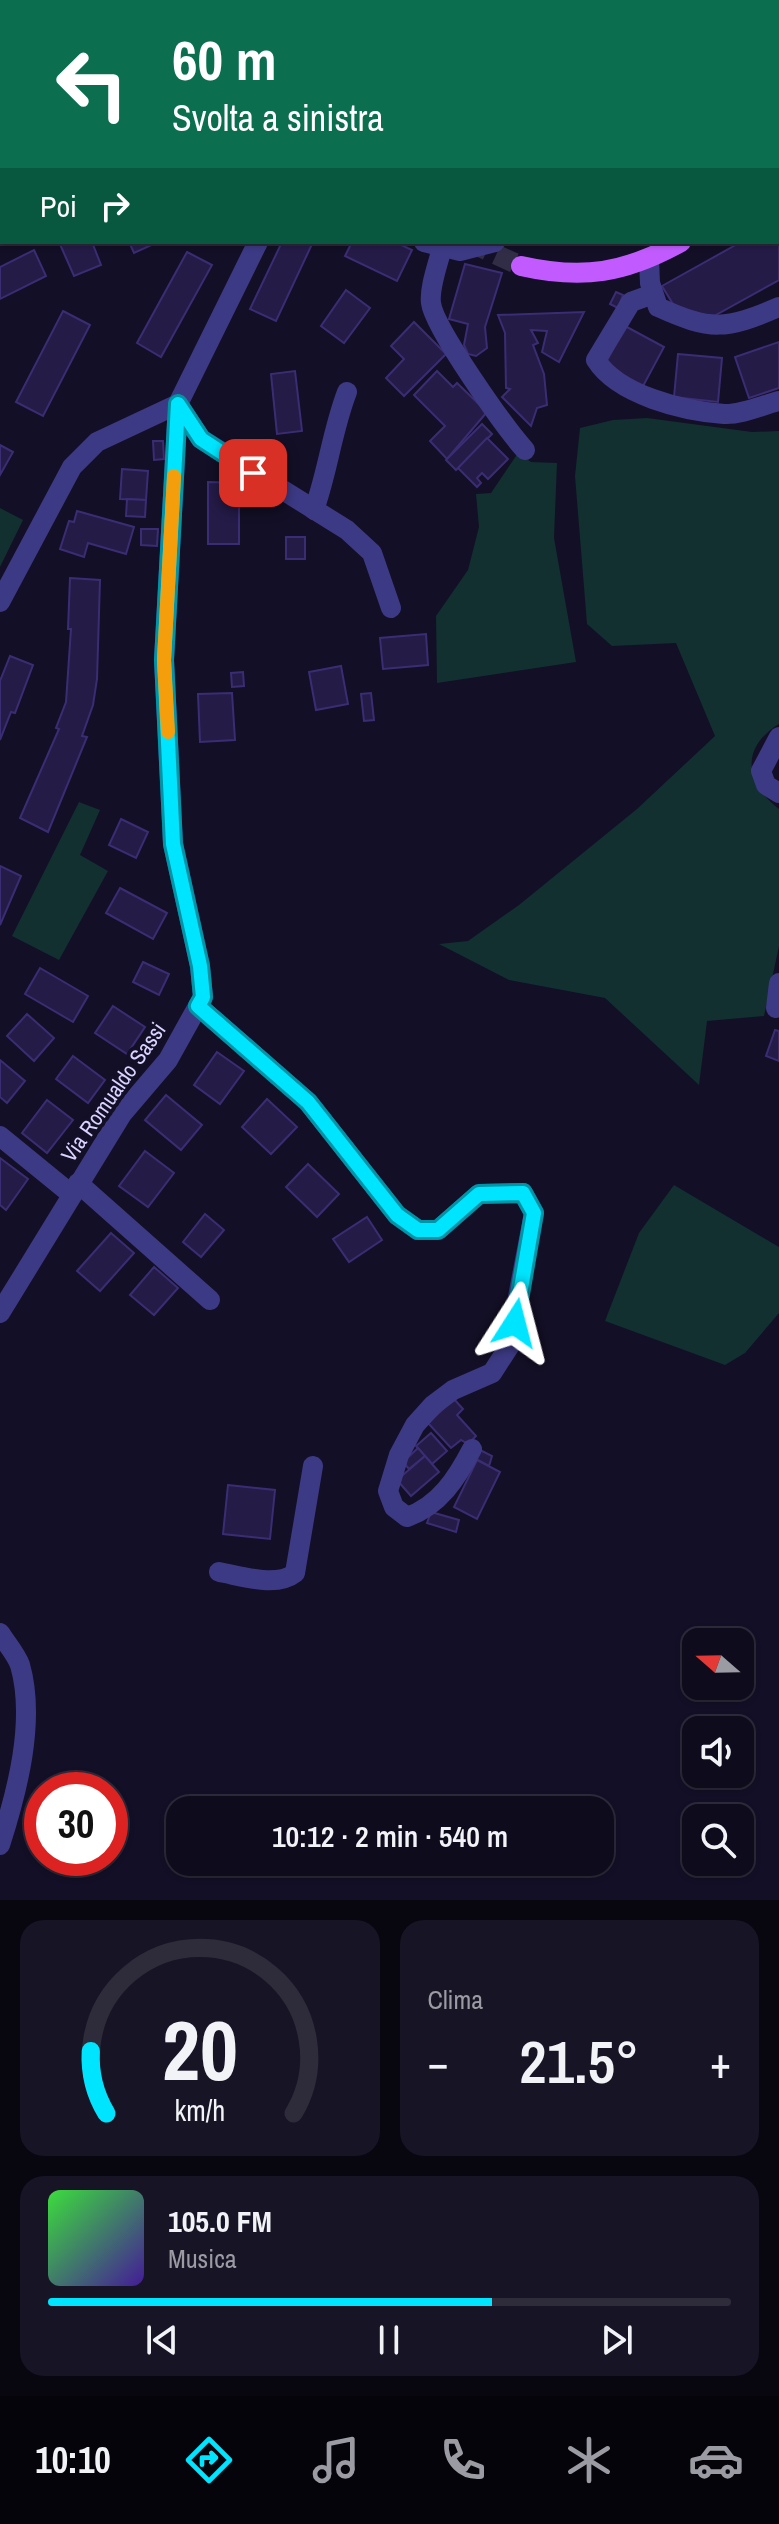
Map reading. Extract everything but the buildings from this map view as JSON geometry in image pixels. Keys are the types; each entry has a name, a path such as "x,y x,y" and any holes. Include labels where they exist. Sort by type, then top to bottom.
{"main road":[{"path":"521,266 558,274 590,273 649,260 677,244"}],"street":[{"name":"Via Romualdo Sassi","path":"0,1313 74,1188 122,1114 168,1060 203,997 200,966 173,844 164,660 178,404 257,244"},
{"path":"486,250 460,251 433,245 431,302 440,326 489,398 499,420 525,450"},
{"path":"649,260 653,294 658,307 694,323 736,326 779,307"},
{"path":"653,294 631,302 596,360 607,377 651,399 727,414 779,401"},
{"path":"314,510 327,473 336,421 347,392"},
{"path":"0,602 72,467 97,442 178,404 201,439 347,530 372,553 391,608"},
{"path":"779,737 761,771 766,785 779,793"},
{"path":"776,1008 779,983"},
{"path":"198,1006 308,1102 397,1215 418,1230 438,1230 479,1194 523,1193 534,1213 516,1307 514,1339 492,1373 453,1390 433,1405 415,1425 391,1475 388,1491 394,1507 407,1517 423,1511 459,1474 472,1449"},
{"path":"0,1136 74,1188 210,1300"},
{"path":"219,1572 270,1580 286,1580 295,1573 313,1466"},
{"path":"0,1633 19,1662 25,1692 24,1740 0,1845"}],"green space":[{"path":"647,418 752,432 779,431 779,724 766,733 758,744 752,766 759,788 779,809 779,946 764,1016 707,1021 699,1085 605,998 509,980 439,944 468,941 519,905 637,809 715,736 676,643 612,646 587,624 575,476 580,428 613,420"},
{"path":"518,453 531,462 557,463 554,538 576,662 437,683 436,616 468,570 479,527 476,494 491,493"},
{"path":"0,508 23,520 0,567"},
{"path":"79,802 100,810 80,855 108,871 59,960 12,936"},
{"path":"674,1185 779,1247 779,1313 745,1353 725,1365 605,1321 639,1233"}],"tunnel":[{"path":"473,244 521,266"}],"slow traffic":[{"path":"168,732 164,660 174,476"}],"route":[{"path":"253,473 201,439 178,404 164,660 173,844 200,966 203,997 198,1006 308,1102 397,1215 418,1230 438,1230 479,1194 523,1193 534,1213 515,1323"}]}
